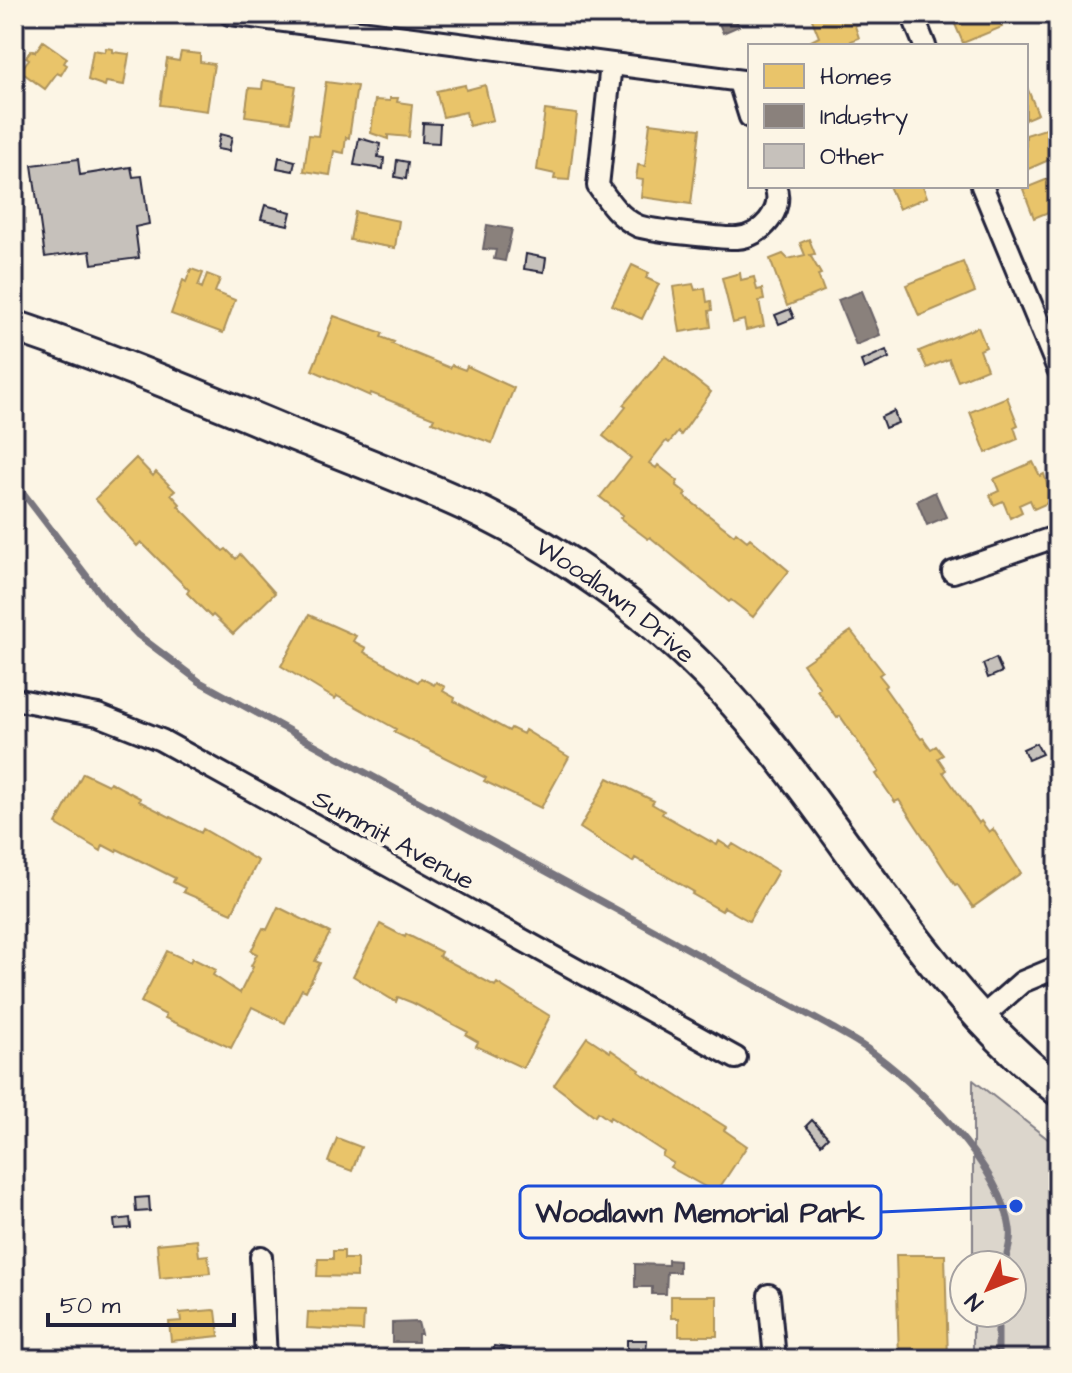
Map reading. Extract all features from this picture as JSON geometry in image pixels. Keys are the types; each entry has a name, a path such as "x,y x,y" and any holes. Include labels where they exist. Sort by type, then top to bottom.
{"main road":[{"name":"Woodlawn Drive","path":"14,326 89,351 456,501 525,536 586,575 648,621 718,685 776,750 934,966 980,1019 1030,1068 1058,1090"}],"street":[{"path":"230,14 745,82 748,103"},
{"path":"912,14 924,44"},
{"path":"611,64 598,186 614,209 638,226 739,238 759,230 772,218 778,194 776,188"},
{"path":"983,188 1058,369"},
{"path":"953,572 1058,536"},
{"name":"Summit Avenue","path":"14,699 98,715 161,740 736,1058"},
{"path":"980,1019 1022,982 1058,967"},
{"path":"261,1257 266,1359"},
{"path":"769,1295 775,1359"}],"shaded area":[{"path":"973,1080 1058,1147 1058,1359 973,1359 973,1329 1028,1329 1028,1249 973,1249"}],"building: Homes":[{"path":"817,14 854,14 859,38 851,41 852,44 812,44 811,41 819,37 811,17"},
{"path":"997,14 1002,27 963,43 951,15"},
{"path":"43,41 67,58 61,75 57,73 45,89 20,71 29,59 26,57 31,50 35,52"},
{"path":"106,48 129,54 124,85 106,82 105,86 88,80 93,50 105,52"},
{"path":"181,52 200,54 200,62 214,64 207,111 160,105 167,59 179,61"},
{"path":"263,80 296,86 290,122 245,116 249,88 262,89"},
{"path":"326,82 357,86 349,138 346,137 344,153 334,151 330,175 304,171 309,135 318,136"},
{"path":"465,85 466,90 485,85 493,120 469,126 466,112 443,117 436,91"},
{"path":"1028,90 1038,114 1028,118"},
{"path":"390,98 412,104 409,137 388,135 388,139 371,133 375,100 390,101"},
{"path":"545,110 577,114 569,180 554,179 555,174 537,170"},
{"path":"650,123 700,129 691,204 641,197 643,180 636,179 638,165 645,166"},
{"path":"1058,125 1058,156 1028,169 1028,134"},
{"path":"1058,175 1058,208 1034,218 1023,189"},
{"path":"890,188 924,188 927,197 899,209"},
{"path":"355,212 399,221 395,248 350,240"},
{"path":"809,239 815,254 810,255 821,274 818,275 824,291 787,306 770,259 783,254 788,259 805,255 800,243"},
{"path":"963,262 975,292 919,316 906,285"},
{"path":"632,265 649,273 646,278 659,284 642,319 612,305"},
{"path":"191,269 203,273 198,286 202,288 207,274 220,279 215,292 235,300 223,333 171,314 183,280 186,282"},
{"path":"740,273 741,280 754,277 757,290 762,289 764,300 759,301 764,326 746,330 744,320 733,323 722,278"},
{"path":"693,284 695,290 705,288 707,302 711,301 711,327 680,332 673,287"},
{"path":"334,316 383,333 381,337 394,342 392,344 450,368 452,365 465,370 467,366 514,388 492,443 432,422 434,418 371,393 370,396 312,370"},
{"path":"978,327 986,347 980,350 987,369 958,381 949,359 927,368 919,351"},
{"path":"665,356 711,392 681,435 678,432 669,443 666,441 649,463 656,468 658,465 678,481 676,485 686,493 684,496 734,535 736,532 747,541 750,538 789,571 753,617 731,600 729,602 650,537 648,539 620,518 623,515 600,497 631,458 603,436 626,407 623,405"},
{"path":"1007,397 1018,425 1014,427 1018,439 986,453 970,412"},
{"path":"136,458 153,476 156,472 175,491 171,494 180,504 178,506 223,551 226,549 236,559 240,554 275,593 233,634 187,593 189,590 141,542 137,546 95,499"},
{"path":"1033,462 1040,476 1044,474 1052,501 1034,509 1030,500 1019,505 1022,512 1010,518 1003,501 994,505 990,495 999,491 994,479"},
{"path":"309,615 356,636 353,641 366,648 364,652 418,682 421,678 434,685 436,682 445,687 443,691 455,698 454,701 509,731 511,728 523,734 525,730 569,757 541,808 394,732 396,729 337,696 335,699 281,666"},
{"path":"851,631 883,672 879,675 887,685 884,687 921,739 931,749 936,746 943,755 938,758 946,770 943,772 979,823 981,821 989,832 993,829 1021,873 973,907 899,800 895,802 876,774 879,772 840,716 837,718 817,690 820,688 803,664"},
{"path":"83,773 108,785 110,782 140,798 139,801 201,833 203,829 258,861 232,913 183,892 185,888 173,882 175,878 117,849 116,852 103,845 101,851 56,824"},
{"path":"608,778 654,801 652,804 664,811 662,814 717,845 719,841 730,848 733,844 778,871 749,921 724,907 722,911 635,858 633,862 580,828"},
{"path":"278,907 330,933 315,961 320,963 306,991 302,989 285,1023 252,1007 231,1048 165,1018 166,1015 141,1002 167,951 190,962 192,958 216,970 213,975 240,993 257,954 251,951 263,928 267,930"},
{"path":"380,924 441,952 439,956 495,986 497,983 550,1016 523,1068 476,1046 478,1042 466,1035 468,1032 413,1003 398,997 396,1002 353,976"},
{"path":"587,1037 726,1127 724,1130 747,1146 716,1193 670,1167 673,1163 662,1156 664,1152 610,1117 609,1120 598,1112 595,1116 554,1085"},
{"path":"337,1138 361,1147 352,1171 328,1162"},
{"path":"197,1240 199,1256 208,1255 210,1273 160,1278 157,1244"},
{"path":"333,1251 344,1251 344,1259 357,1259 357,1277 317,1276 318,1259 333,1259"},
{"path":"896,1255 945,1255 948,1359 899,1359"},
{"path":"671,1296 717,1296 717,1336 679,1336 679,1318 671,1318"},
{"path":"216,1311 219,1336 171,1341 169,1322 181,1321 180,1313"},
{"path":"308,1312 364,1313 363,1331 307,1328"}],"building: Industry":[{"path":"715,14 733,14 739,26 723,33"},
{"path":"487,225 512,229 505,261 494,259 496,250 483,249"},
{"path":"862,291 880,335 856,345 838,300"},
{"path":"935,492 946,517 927,525 917,501"},
{"path":"668,1260 679,1261 679,1272 667,1272 666,1294 652,1294 652,1287 635,1287 635,1264 668,1265"},
{"path":"418,1322 421,1334 418,1334 418,1342 392,1342 392,1323"},
{"path":"441,1348 468,1348 468,1359 441,1359"},
{"path":"384,1350 407,1350 407,1359 384,1359"}],"building: Other":[{"path":"423,123 440,124 439,143 422,142"},
{"path":"220,134 232,137 229,151 217,149"},
{"path":"359,138 380,144 378,157 384,158 383,169 354,165"},
{"path":"279,157 295,161 293,171 277,168"},
{"path":"78,159 80,175 131,167 133,177 142,176 149,224 135,227 139,258 92,264 90,251 45,257 32,165"},
{"path":"397,160 408,162 406,179 395,177"},
{"path":"265,205 291,212 288,225 261,219"},
{"path":"526,254 546,258 544,272 524,269"},
{"path":"790,309 794,318 779,324 775,315"},
{"path":"886,350 889,358 864,369 861,361"},
{"path":"894,411 898,423 885,428 881,417"},
{"path":"996,658 1002,672 988,678 983,664"},
{"path":"1036,743 1042,754 1028,760 1023,749"},
{"path":"812,1120 828,1137 821,1144 806,1126"},
{"path":"149,1197 150,1211 136,1212 135,1198"},
{"path":"130,1218 131,1228 115,1229 114,1220"},
{"path":"627,1340 647,1340 646,1352 627,1351"},
{"path":"494,1346 510,1348 509,1359 493,1359"}],"waterway":[{"path":"14,481 108,604 138,635 200,682 829,1026 886,1063 931,1104 974,1153 1004,1205 1010,1229 1008,1249"},
{"path":"998,1329 998,1359"}],"place":[{"name":"Woodlawn Memorial Park","path":"1016,1206"}]}
